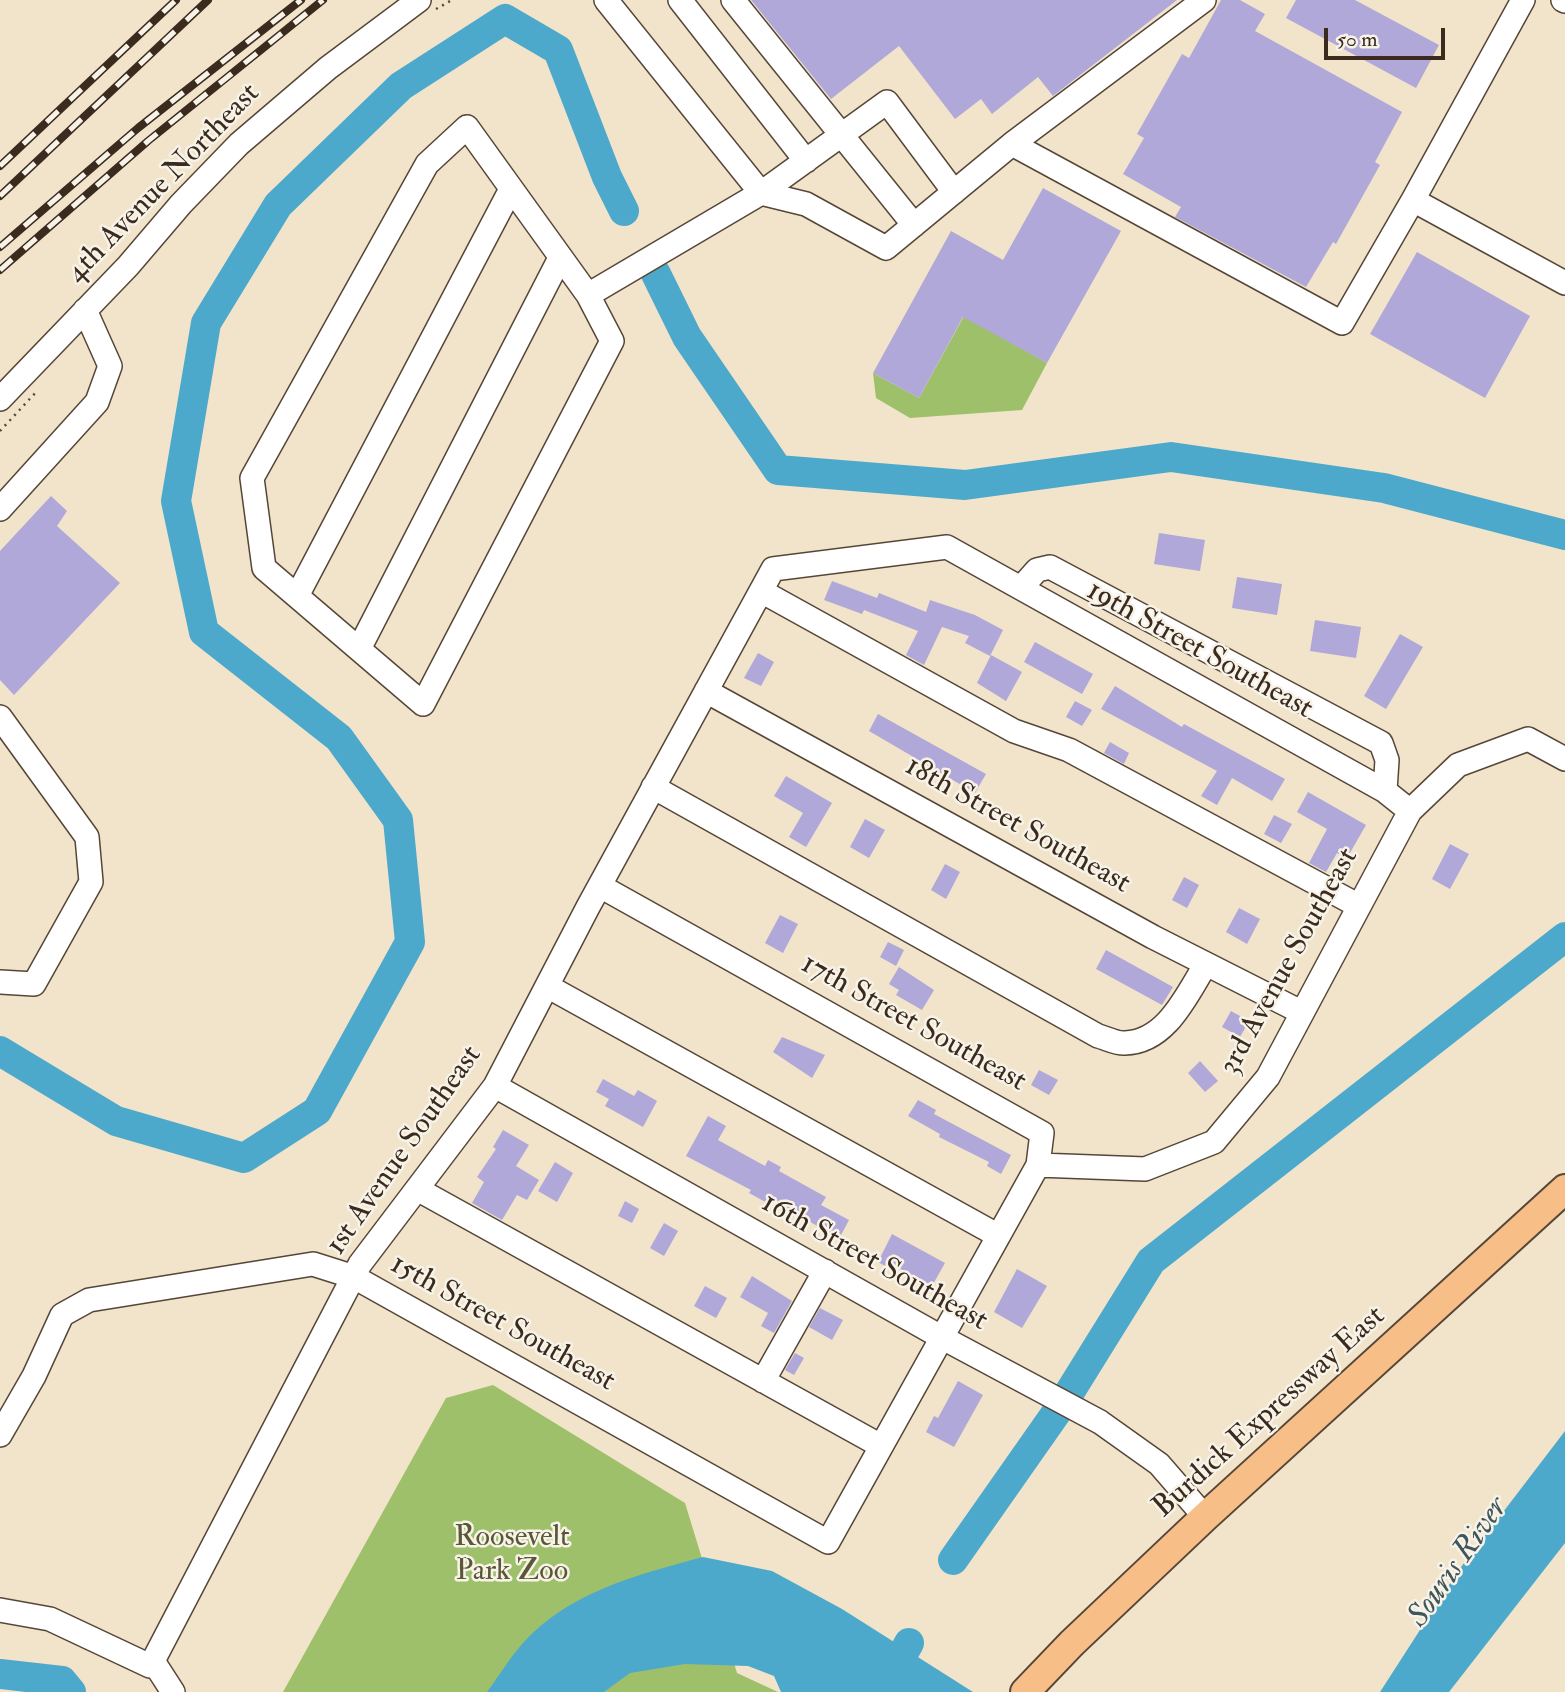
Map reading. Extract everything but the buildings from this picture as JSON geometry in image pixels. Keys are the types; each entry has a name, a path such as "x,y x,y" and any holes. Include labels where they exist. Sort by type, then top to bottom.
{"main road":[{"name":"Burdick Expressway East","path":"1028,1689 1205,1517 1565,1189"}],"street":[{"path":"606,0 761,193 806,204 887,248 1012,144 1204,0"},
{"path":"680,0 806,161"},
{"path":"733,0 914,225"},
{"path":"1012,144 1342,324 1523,0"},
{"name":"4th Avenue Northeast","path":"0,399 239,144 328,68 426,6"},
{"path":"587,296 761,193 887,102 948,197"},
{"path":"467,127 560,258 587,296 612,341 423,704 264,568 252,478 427,164 467,127"},
{"path":"298,596 511,189"},
{"path":"1413,200 1565,283"},
{"path":"359,649 560,258"},
{"path":"0,509 97,402 110,366 85,310"},
{"name":"19th Street Southeast","path":"773,569 947,547 1385,791 1410,811"},
{"path":"1021,587 1037,570 1050,567 1381,743 1387,760 1385,791"},
{"name":"1st Avenue Southeast","path":"153,1661 354,1277 495,1086 653,787 773,569"},
{"path":"761,591 1014,730 1069,750 1359,905"},
{"name":"18th Street Southeast","path":"706,691 1206,964 1301,1012"},
{"path":"0,718 87,837 91,882 34,984 0,982"},
{"path":"1410,811 1458,765 1528,739 1565,759"},
{"path":"653,787 1098,1036 1125,1043 1154,1035 1175,1015 1206,964"},
{"name":"3rd Avenue Southeast","path":"1038,1165 1145,1169 1214,1142 1268,1077 1410,811"},
{"name":"17th Street Southeast","path":"600,886 1042,1133 1038,1165"},
{"path":"547,986 997,1235"},
{"name":"16th Street Southeast","path":"495,1086 941,1337 1100,1422 1158,1464 1205,1517"},
{"path":"417,1189 881,1446 1038,1165"},
{"name":"15th Street Southeast","path":"0,1435 39,1366 62,1315 78,1306 89,1300 313,1264 354,1277 828,1542 881,1446"},
{"path":"763,1381 824,1271"},
{"path":"0,1611 50,1619 150,1666 153,1661 173,1692"}],"path":[{"path":"426,6 452,0"},
{"path":"0,431 47,380"}],"green space":[{"path":"964,316 1047,363 1022,410 910,418 876,398 873,373 919,398"},
{"name":"Roosevelt Park Zoo","path":"493,1385 685,1503 737,1673 778,1692 283,1692 446,1398"}],"water":[{"path":"1565,1431 1565,1543 1449,1692 1380,1692 1458,1571"},
{"path":"703,1557 772,1571 842,1609 973,1692 781,1692 774,1676 748,1666 685,1664 630,1673 604,1692 487,1692 522,1644 561,1611 629,1578"}],"waterway":[{"path":"0,1051 116,1121 244,1158 317,1111 410,942 398,820 339,738 204,632 176,501 206,323 278,205 401,86 505,19 558,50 607,177 624,211"},
{"path":"656,274 687,337 778,470 965,485 1171,457 1384,488 1565,535"},
{"path":"953,1560 1061,1406 1151,1261 1565,937"},
{"path":"882,1692 909,1643"},
{"path":"0,1674 62,1681 71,1692"}],"railway":[{"path":"0,166 176,0"},
{"path":"0,196 208,0"},
{"path":"0,247 138,128 301,0"},
{"path":"0,270 148,141 323,0"}],"water label":[{"name":"Souris River","path":"1459,1563"}]}
